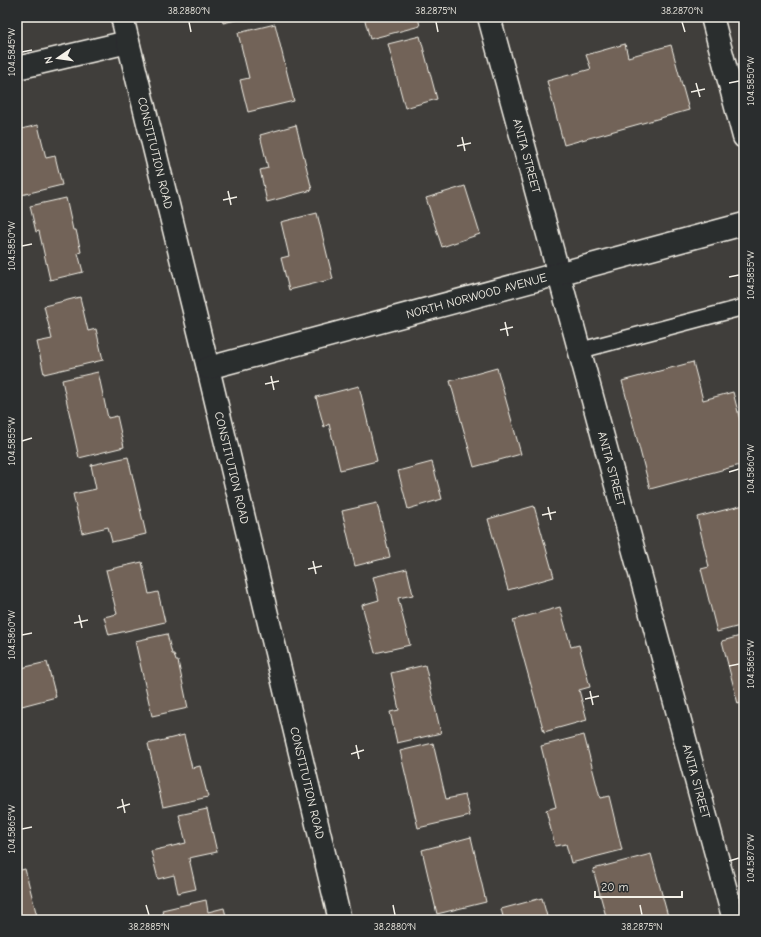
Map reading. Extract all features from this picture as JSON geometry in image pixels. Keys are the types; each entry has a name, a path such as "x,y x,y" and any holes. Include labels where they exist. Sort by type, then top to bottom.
{"street":[{"name":"CONSTITUTION ROAD","path":"122,17 208,368 340,920"},
{"name":"ANITA STREET","path":"489,17 578,351 734,920"},
{"path":"712,17 744,137"},
{"path":"17,68 128,42"},
{"name":"NORTH NORWOOD AVENUE","path":"208,368 744,224"}],"lane":[{"path":"578,351 744,307"}],"building":[{"path":"222,17 249,17 223,23"},
{"path":"364,17 418,17 420,26 370,39"},
{"path":"275,24 294,101 248,112 240,80 249,78 238,33"},
{"path":"420,36 437,99 405,108 388,44"},
{"path":"625,44 628,57 671,45 689,110 564,145 547,81 591,69 586,55"},
{"path":"38,125 46,158 55,156 62,185 17,196 17,130"},
{"path":"296,125 312,190 267,202 260,170 268,168 260,135"},
{"path":"465,186 480,234 442,247 426,198"},
{"path":"66,198 73,230 76,230 81,252 78,253 83,272 50,280 39,231 36,232 30,206"},
{"path":"317,213 333,279 289,290 281,258 289,256 281,222"},
{"path":"80,297 88,331 96,329 103,360 44,374 37,342 52,339 44,306"},
{"path":"693,362 703,400 733,392 744,436 744,464 650,489 622,381"},
{"path":"497,368 521,454 474,467 450,381"},
{"path":"98,372 108,418 117,416 124,447 79,458 62,380"},
{"path":"359,386 377,461 340,470 329,424 324,427 316,397"},
{"path":"128,457 146,534 112,542 108,527 82,533 73,494 96,489 91,465"},
{"path":"432,462 442,499 408,509 398,471"},
{"path":"377,503 390,557 355,566 342,511"},
{"path":"744,505 744,625 717,632 701,569 709,567 697,517"},
{"path":"534,506 554,577 508,590 488,519"},
{"path":"142,562 149,594 158,592 165,622 109,635 104,617 117,614 106,570"},
{"path":"407,569 413,595 398,598 410,645 375,653 362,605 379,600 373,577"},
{"path":"560,607 571,647 579,645 590,687 579,690 587,720 544,732 513,620"},
{"path":"167,634 172,654 174,654 176,661 178,661 188,708 152,716 135,641"},
{"path":"744,635 744,702 738,704 722,641"},
{"path":"47,662 56,697 18,707 17,669"},
{"path":"425,665 441,733 397,743 390,712 399,710 391,673"},
{"path":"184,735 192,768 200,766 208,797 163,807 148,744"},
{"path":"584,735 600,798 609,796 622,850 571,863 566,844 555,846 546,810 556,807 541,746"},
{"path":"433,743 446,799 465,795 470,816 418,828 400,751"},
{"path":"207,809 217,852 189,858 196,889 178,893 174,875 158,879 151,851 186,843 179,815"},
{"path":"471,837 486,902 437,914 422,850"},
{"path":"651,854 669,920 607,920 593,869"},
{"path":"25,869 38,920 17,920 17,871"},
{"path":"542,898 548,920 504,920 501,909"},
{"path":"206,900 208,912 224,908 227,920 164,920 162,910"}]}
